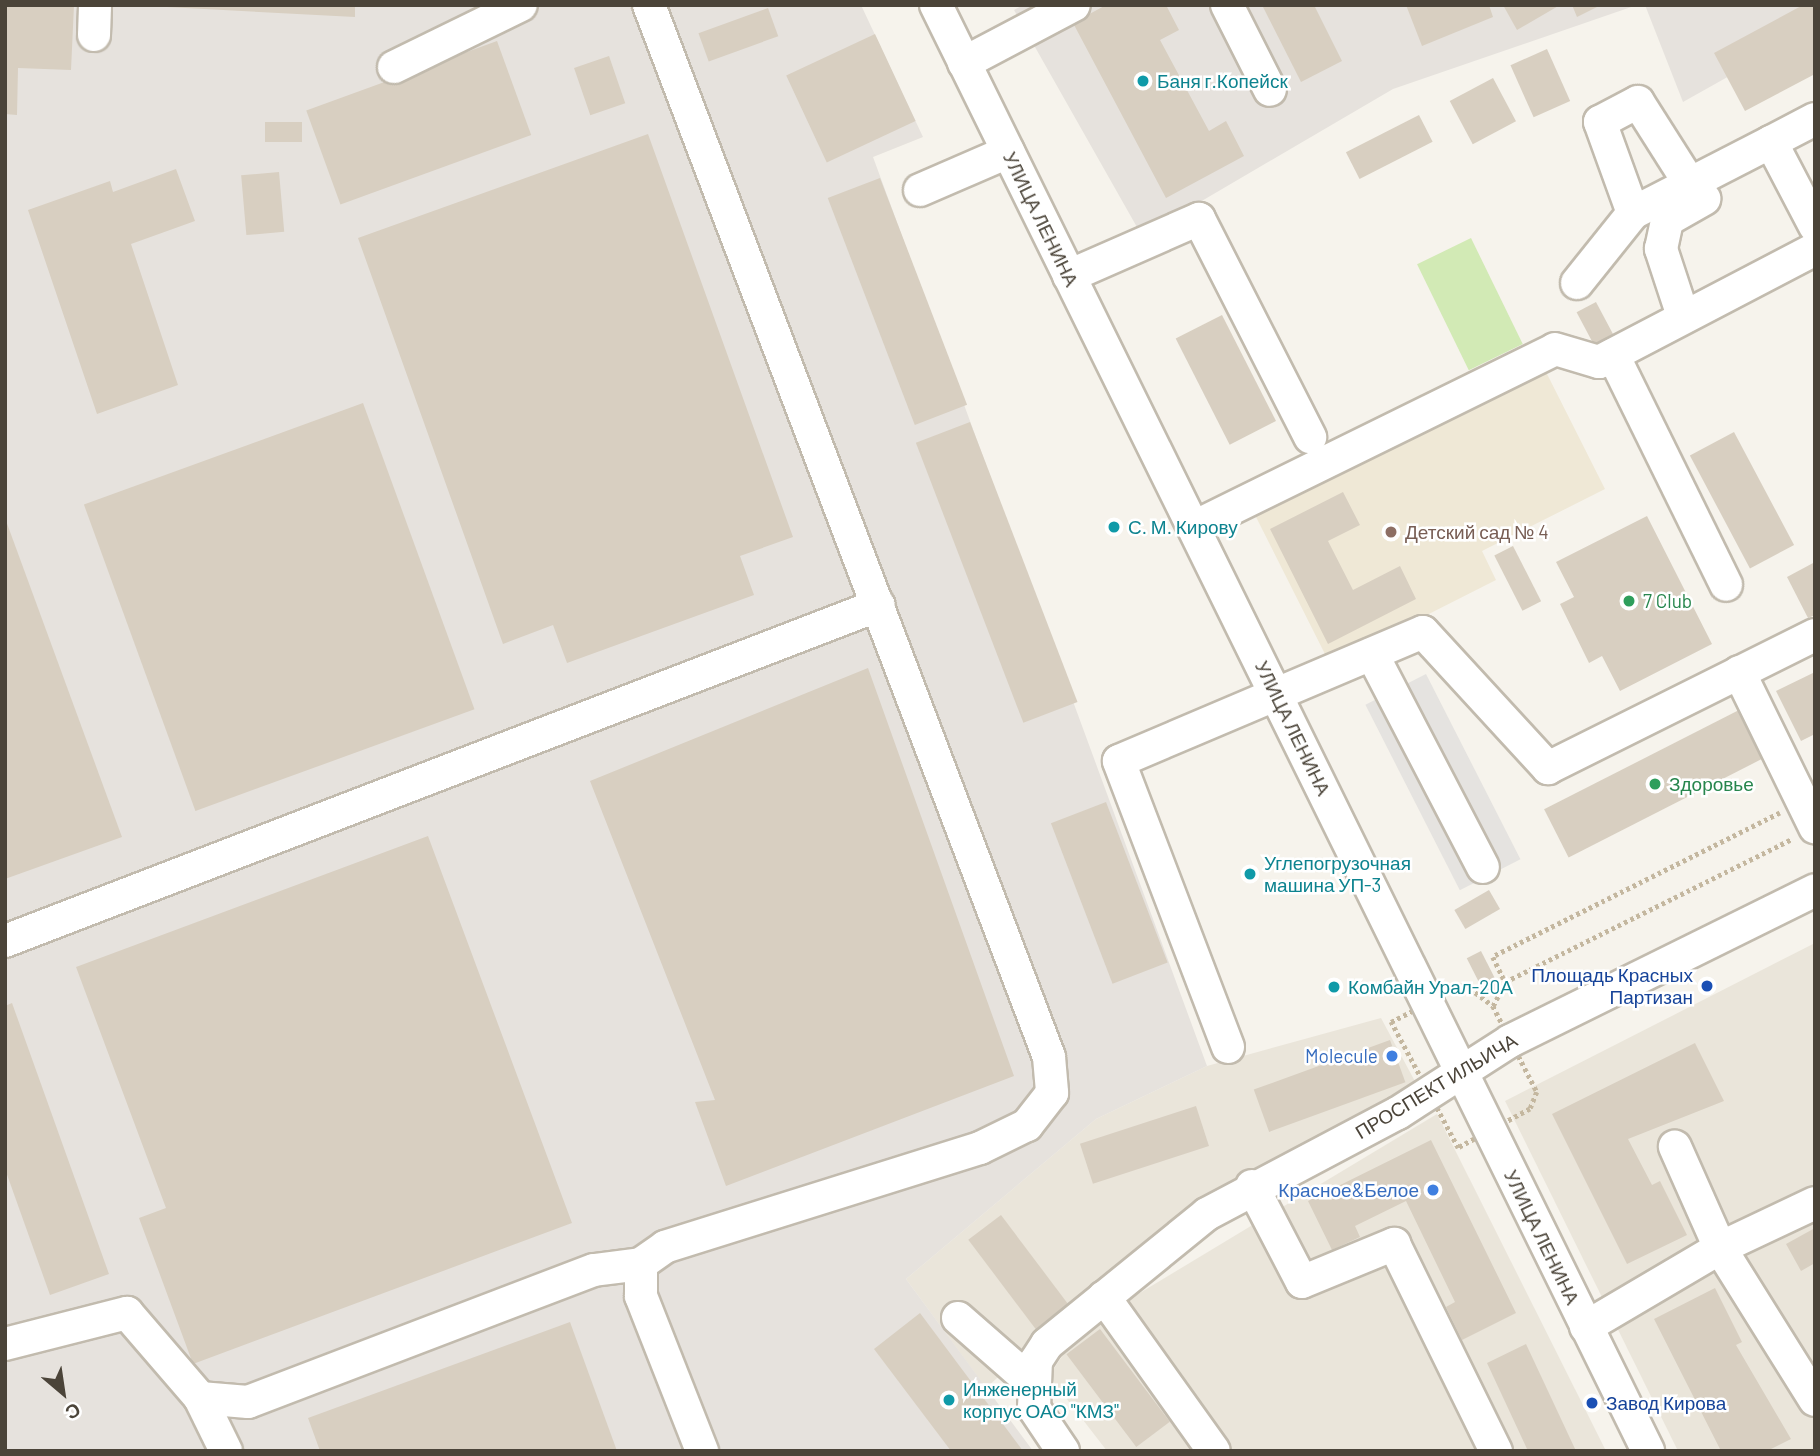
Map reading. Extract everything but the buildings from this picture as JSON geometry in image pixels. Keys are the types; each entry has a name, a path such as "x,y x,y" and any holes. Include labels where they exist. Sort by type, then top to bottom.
{"street":[{"path":"394,66 521,5"},
{"path":"200,1398 248,1402 594,1270 641,1264 665,1247 980,1148 1027,1125 1052,1093 1049,1057 880,605 649,5"},
{"name":"УЛИЦА ЛЕНИНА","path":"936,5 1462,1068 1648,1451"},
{"path":"964,63 1074,5"},
{"path":"1227,5 1270,90"},
{"path":"1633,213 1600,122 1638,102 1690,184"},
{"path":"1683,316 1661,249 1667,220 1775,150 1815,120"},
{"path":"1577,283 1633,213 1690,184 1775,150"},
{"path":"1775,150 1815,226"},
{"path":"919,190 1008,152"},
{"path":"1069,276 1199,219 1310,437"},
{"path":"1194,527 1555,349 1599,362 1815,249"},
{"path":"1613,355 1726,585"},
{"path":"5,941 880,605"},
{"path":"1228,1047 1119,761 1423,632 1549,768 1815,635"},
{"path":"1372,654 1483,867"},
{"path":"1739,672 1807,821"},
{"name":"ПРОСПЕКТ ИЛЬИЧА","path":"1031,1382 1047,1344 1104,1297 1252,1186 1398,1113 1462,1068 1815,890"},
{"path":"1675,1147 1720,1248 1815,1399"},
{"path":"1252,1186 1302,1282 1394,1244 1496,1451"},
{"path":"1586,1327 1720,1248 1815,1203"},
{"path":"641,1264 640,1296 702,1451"},
{"path":"1104,1297 1214,1451"},
{"path":"5,1344 127,1313 200,1398 226,1451"},
{"path":"958,1318 1031,1382 1034,1408 1063,1451"}],"path":[{"path":"1506,982 1493,957 1807,821"},
{"path":"1493,1006 1506,982 1807,821"}],"shaded area":[{"path":"5,5 861,5 923,137 873,157 1207,1066 1096,1119 906,1279 1033,1451 5,1451"},
{"path":"1023,5 1637,5 1393,89 1142,236 1014,10"},
{"path":"1645,5 1815,5 1815,28 1683,102"},
{"name":"Детский сад № 4","path":"1544,368 1605,489 1482,551 1496,580 1330,664 1254,513"},
{"path":"1426,674 1520,859 1460,890 1365,705"},
{"path":"1815,943 1815,1451 1678,1451 1505,1101"},
{"path":"1381,1018 1418,1087 1095,1289 986,1388 906,1279 1096,1119 1207,1066"},
{"path":"1437,1114 1606,1451 1107,1451 1049,1376 1080,1329"}],"green space":[{"path":"1471,238 1523,344 1469,370 1417,264"}],"place":[{"name":"Баня г.Копейск","path":"1143,81"},
{"name":"С. М. Кирову","path":"1114,527"},
{"name":"Детский сад № 4","path":"1391,532"},
{"name":"7 Club","path":"1629,601"},
{"name":"Здоровье","path":"1655,784"},
{"name":"Углепогрузочная машина УП-3","path":"1250,874"},
{"name":"Площадь Красных Партизан","path":"1707,986"},
{"name":"Комбайн Урал-20А","path":"1334,987"},
{"name":"Molecule","path":"1392,1056"},
{"name":"Красное&Белое","path":"1433,1190"},
{"name":"Инженерный корпус ОАО \"КМЗ\"","path":"949,1400"},
{"name":"Завод Кирова","path":"1592,1403"}]}
